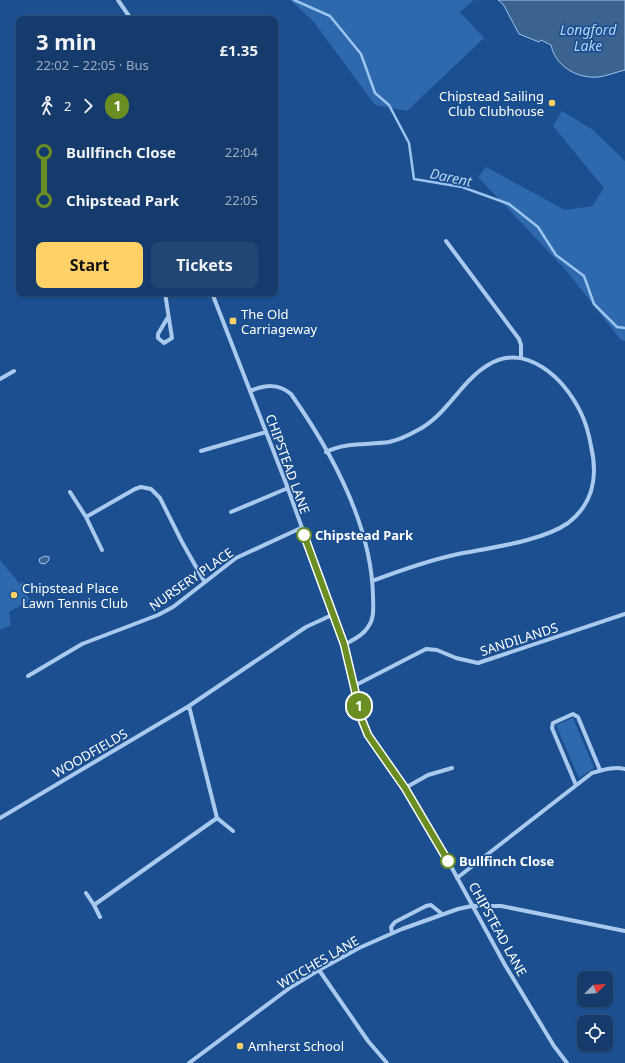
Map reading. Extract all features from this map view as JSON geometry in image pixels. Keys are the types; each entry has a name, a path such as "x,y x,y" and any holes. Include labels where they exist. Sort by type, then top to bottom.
{"street":[{"path":"118,0 129,16"},
{"path":"446,241 518,339 521,345 521,358"},
{"path":"165,296 172,338 164,343 158,338 158,334 168,317"},
{"name":"CHIPSTEAD LANE","path":"213,296 288,488 332,615 344,644 362,720 368,735 405,788 554,1046 567,1063"},
{"path":"326,452 342,446 391,442 415,432 431,422 488,365 500,360 521,358 544,367 553,374 573,399 582,414 592,448 595,478 588,500 582,509 567,523 545,534 438,559 372,581"},
{"path":"0,379 14,371"},
{"path":"250,391 268,386 284,388 296,401 347,490 355,511 370,566 373,617 365,631 344,644"},
{"path":"201,451 266,432"},
{"path":"86,516 135,489 141,487 151,489 160,498 204,581"},
{"path":"230,512 288,488"},
{"path":"70,492 86,516 102,550"},
{"name":"NURSERY PLACE","path":"28,676 82,644 130,628 173,607 204,581 236,558 301,528"},
{"name":"SANDILANDS","path":"354,686 426,649 437,650 456,658 478,663 625,614"},
{"name":"WOODFIELDS","path":"0,818 189,706 306,627 332,615"},
{"path":"189,706 217,818 233,831"},
{"path":"576,785 552,728 553,723 573,714 578,717 600,770"},
{"path":"405,788 428,775 452,768"},
{"path":"457,878 592,773 600,770 625,769"},
{"path":"94,904 217,818"},
{"path":"86,893 94,904 100,917"},
{"path":"392,933 391,927 395,922 426,906 431,906 442,914"},
{"name":"WITCHES LANE","path":"189,1063 291,987 319,970 392,933 442,914 472,906 501,906 625,931"},
{"path":"319,970 368,1041 387,1063"}],"shaded area":[{"path":"290,0 474,0 460,12 484,38 407,111 375,105 313,21"},
{"path":"562,111 593,130 625,161 625,341 621,340 565,269 478,177 486,167 565,210 592,206 604,188 553,126"},
{"name":"Chipstead Place Lawn Tennis Club","path":"0,560 20,584 22,582 25,585 24,590 30,600 9,612 11,625 0,630"},
{"path":"573,718 594,768 579,778 556,725"}],"water":[{"name":"Longford Lake","path":"498,0 625,0 625,70 598,77 582,76 575,73 557,59 551,45 541,40 539,42 519,34 503,4"},
{"path":"45,556 49,557 49,560 45,564 40,563 39,559"}],"waterway":[{"name":"Darent","path":"294,0 330,16 361,54 375,93 389,105 409,143 414,179 462,187 509,204 538,227 556,255 584,276 594,304 617,327 625,328"}],"bus line":[{"name":"1","path":"304,535 332,615 344,644 362,720 368,735 405,788 448,861"}],"place":[{"name":"Chipstead Sailing Club Clubhouse","path":"552,103"},
{"name":"The Old Carriageway","path":"233,321"},
{"name":"Chipstead Park","path":"304,535"},
{"name":"Chipstead Place Lawn Tennis Club","path":"14,595"},
{"name":"Bullfinch Close","path":"448,861"},
{"name":"Amherst School","path":"240,1046"}]}
